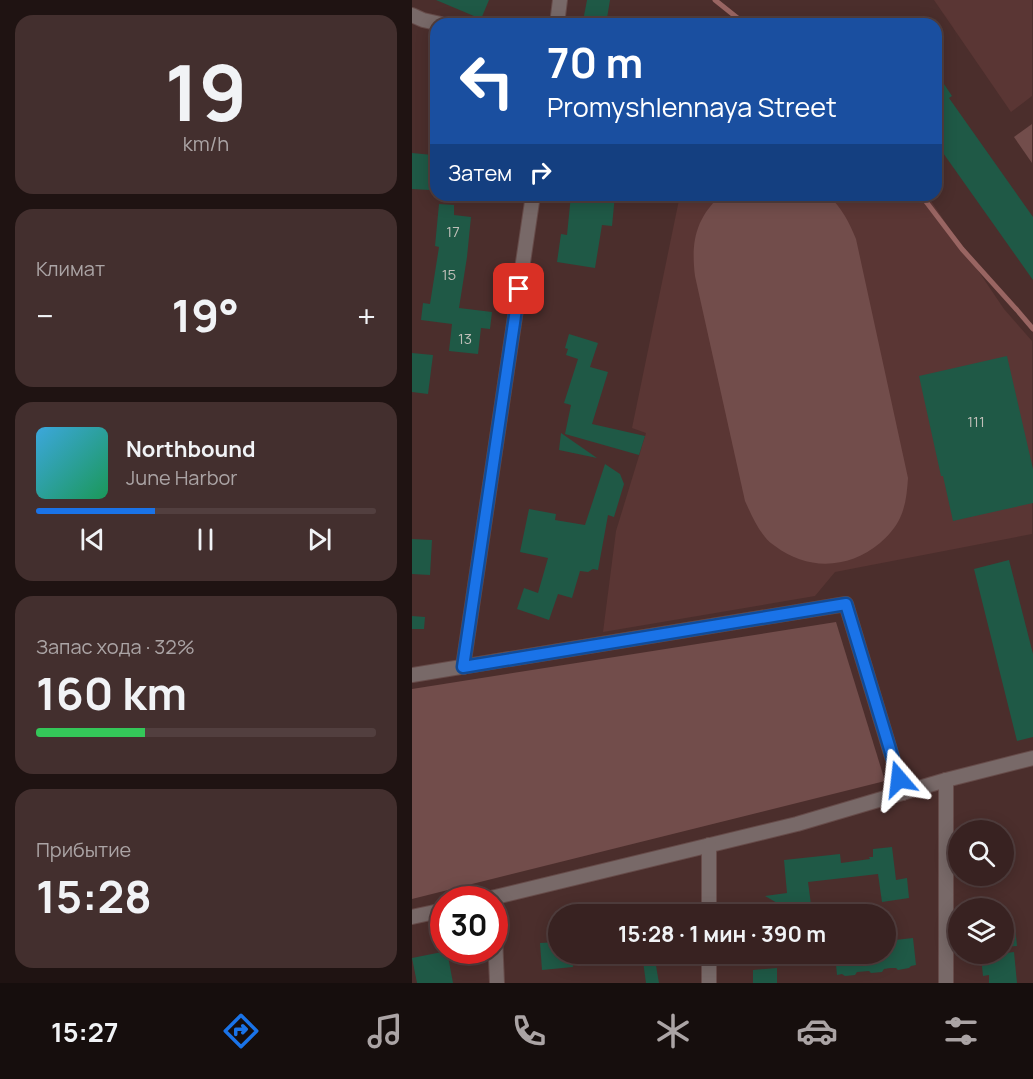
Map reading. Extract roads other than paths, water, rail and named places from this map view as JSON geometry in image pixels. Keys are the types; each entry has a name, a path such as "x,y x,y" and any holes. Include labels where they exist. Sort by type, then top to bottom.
{"street":[{"path":"558,18 560,0"},
{"path":"412,15 430,22"},
{"path":"463,667 532,201"},
{"path":"412,675 846,604 903,793"},
{"path":"508,894 797,824 946,780 1033,758"},
{"path":"946,780 946,983"},
{"path":"709,844 709,904"},
{"path":"412,917 430,913"},
{"path":"496,964 497,983"},
{"path":"709,964 709,983"}],"waterway":[{"path":"715,0 738,18"},
{"path":"926,201 962,249 1033,329"}]}
